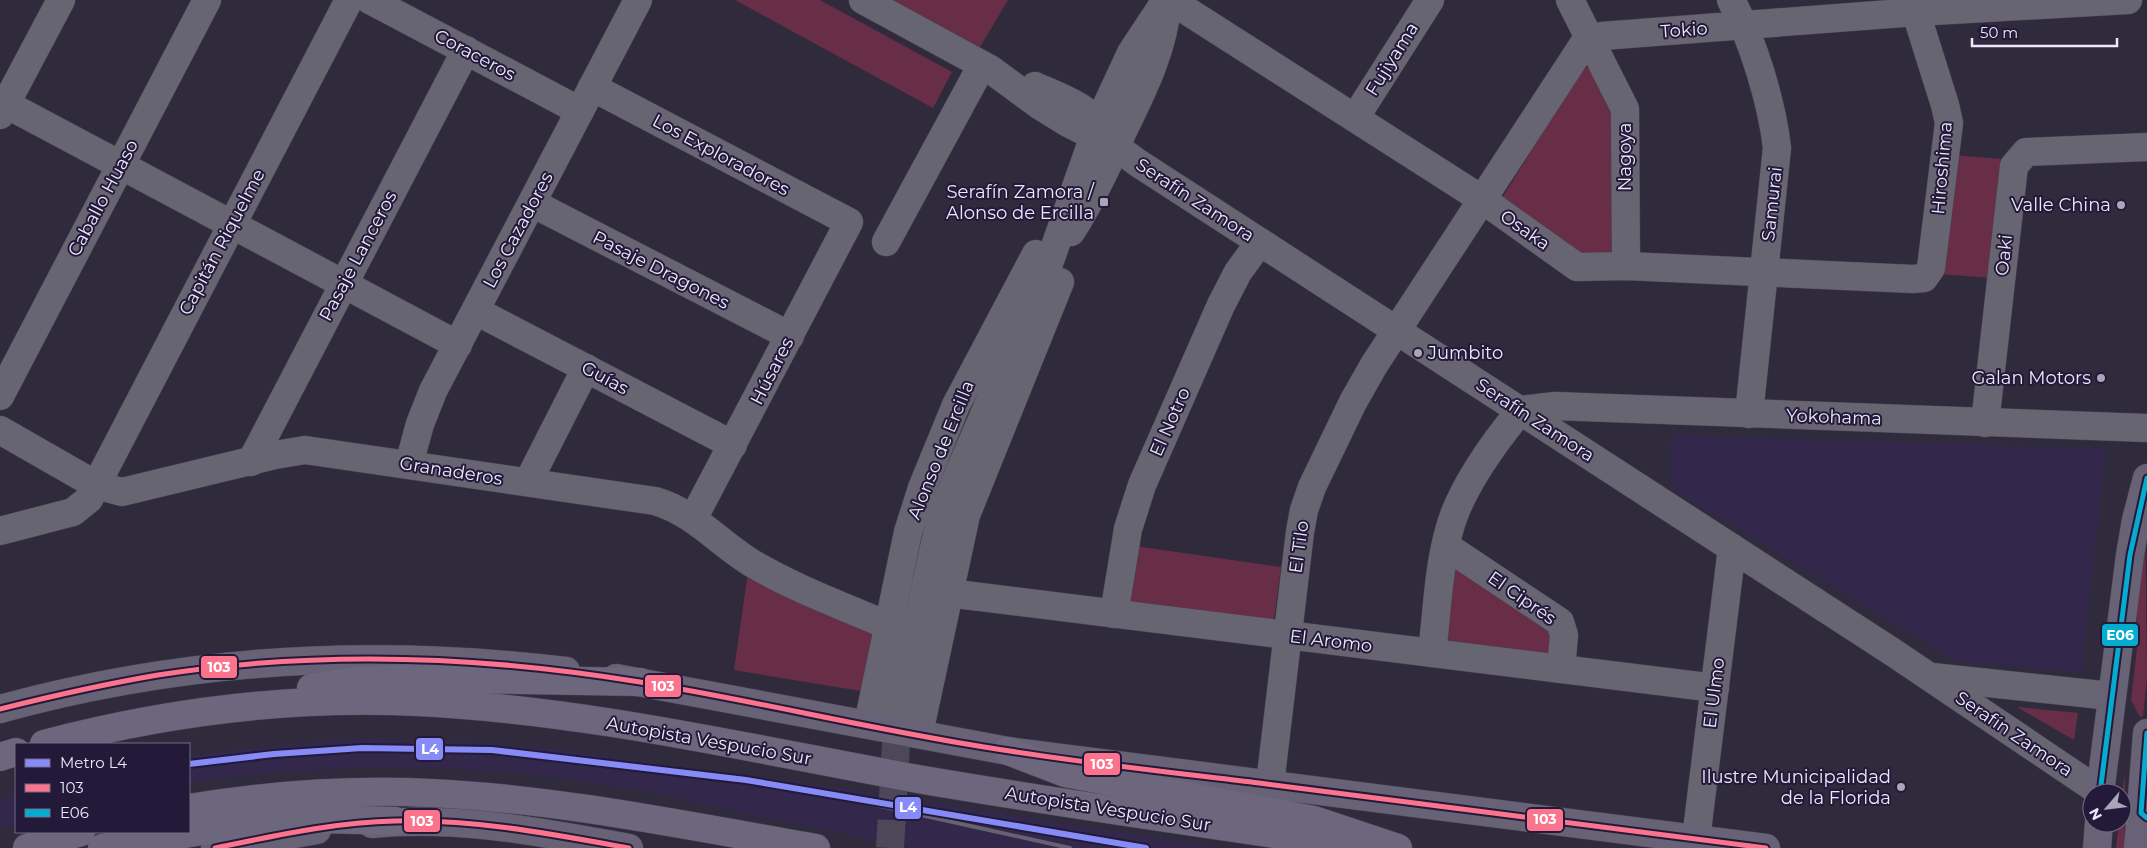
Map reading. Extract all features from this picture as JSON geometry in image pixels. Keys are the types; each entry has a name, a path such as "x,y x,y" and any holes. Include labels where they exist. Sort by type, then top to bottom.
{"highway":[{"path":"230,709 279,694 374,680 447,678 640,682"},
{"name":"Autopista Vespucio Sur","path":"49,743 159,719 230,709 367,701 465,705 537,713 667,733 1030,798 1372,848"},
{"path":"1008,751 1065,774 1314,820 1398,848"},
{"path":"0,757 15,752"},
{"path":"190,808 294,795 430,793 486,797 602,812 816,848"},
{"path":"102,848 243,824 320,820 395,821"},
{"path":"27,848 78,833"}],"main road":[{"path":"2101,783 2130,555 2136,520 2147,478"},
{"path":"0,709 77,690 176,672 262,662 331,658 475,661 640,682 1008,751 1766,848"},
{"path":"2111,696 2146,740 2144,815 2138,848"},
{"path":"215,848 312,830 395,821 442,823 539,840 629,848"},
{"path":"2097,848 2098,833"}],"street":[{"path":"61,0 3,109 121,165 458,344"},
{"name":"Caballo Huaso","path":"0,396 207,0"},
{"name":"Capitán Riquelme","path":"0,531 73,512 88,499 349,0"},
{"name":"Coraceros","path":"370,0 466,50 586,99"},
{"name":"Los Cazadores","path":"409,464 425,409 638,0"},
{"name":"Serafín Zamora","path":"863,0 986,67 1022,94 1068,123 1103,135 1131,159 1521,410 1928,676 2085,783"},
{"name":"Osaka","path":"1168,0 1483,200 1577,267 1626,266 1913,279 1924,278 1931,268"},
{"name":"Alonso de Ercilla","path":"898,710 942,512 1077,204 1103,135 1160,45 1168,0"},
{"name":"Fujiyama","path":"1355,118 1430,0"},
{"name":"Nagoya","path":"1570,0 1591,38 1625,109 1626,266"},
{"name":"Samurai","path":"1731,0 1745,26 1774,128 1776,148 1749,414"},
{"name":"Tokio","path":"1591,38 1745,26 1914,6 2128,0"},
{"name":"Hiroshima","path":"1914,6 1949,123 1931,268"},
{"path":"1397,331 1580,48 1591,38"},
{"name":"Pasaje Lanceros","path":"251,462 466,50"},
{"path":"886,242 986,67"},
{"name":"Los Exploradores","path":"586,99 849,222"},
{"name":"Oaki","path":"1986,424 2014,166 2026,152 2147,147"},
{"name":"Pasaje Dragones","path":"532,203 790,336"},
{"name":"Alonso de Ercilla","path":"919,733 966,515 1048,316 1077,204"},
{"name":"Alonso de Ercilla","path":"868,724 908,532 919,497 956,405 1014,294 1077,204"},
{"name":"Húsares","path":"694,518 734,445 849,222"},
{"name":"El Notro","path":"1114,614 1128,529 1140,492 1221,305 1238,272 1260,242"},
{"name":"Guías","path":"476,311 734,445"},
{"name":"El Tilo","path":"1270,784 1300,526 1307,499 1363,384 1397,331"},
{"path":"528,482 586,368"},
{"name":"Yokohama","path":"1521,410 1555,406 1986,424 2147,428"},
{"path":"1432,653 1446,546 1452,521 1489,451 1521,410"},
{"name":"Granaderos","path":"0,430 96,485 114,491 131,492 305,450 655,501 694,518 740,555 766,570 889,626"},
{"name":"El Ciprés","path":"1446,546 1560,622 1564,630 1561,669"},
{"name":"El Ulmo","path":"1696,839 1732,548"},
{"name":"El Aromo","path":"948,593 1714,688"},
{"name":"Serafín Zamora","path":"1928,676 2111,696"}],"shaded area":[{"path":"735,0 820,0 952,72 933,108"},
{"path":"888,0 1008,0 980,47"},
{"path":"1597,64 1613,102 1611,261 1580,259 1496,208 1581,70"},
{"path":"1952,155 2002,159 1991,278 1941,274"},
{"path":"1670,435 2106,449 2081,672 1957,661 1671,488"},
{"path":"2145,509 2147,678 2143,716 2140,717 2131,700 2137,648 2136,585"},
{"path":"1135,546 1281,567 1273,626 1127,605"},
{"path":"1448,560 1551,630 1550,660 1437,645"},
{"path":"748,572 871,632 874,636 867,692 734,670"},
{"path":"2017,707 2078,713 2074,740"},
{"path":"361,739 457,741 548,748 832,787 1220,848 925,848 868,839 601,783 508,771 360,767 266,773 190,783 190,756 283,744"},
{"path":"15,795 15,824 0,829 0,800"},
{"path":"2118,833 2124,833 2124,848 2116,848"}],"tunnel":[{"path":"890,848 898,710"}],"railway":[{"path":"826,794 1070,848"}],"metro line":[{"name":"L4","path":"190,764 274,754 362,748 492,750 746,780 1146,848"}],"transit line":[{"name":"E06","path":"2101,783 2130,555 2147,478"},
{"name":"103","path":"0,709 79,690 158,675 278,662 399,659 520,666 640,682 964,744 1041,756 1766,848"},
{"name":"E06","path":"2147,733 2141,813 2147,818"},
{"name":"103","path":"215,848 327,827 395,821 454,822 513,828 629,848"}],"place":[{"name":"Serafín Zamora / Alonso de Ercilla","path":"1104,202"},
{"name":"Valle China","path":"2121,205"},
{"name":"Jumbito","path":"1418,353"},
{"name":"Galan Motors","path":"2101,378"},
{"name":"Ilustre Municipalidad de la Florida","path":"1901,787"}]}
